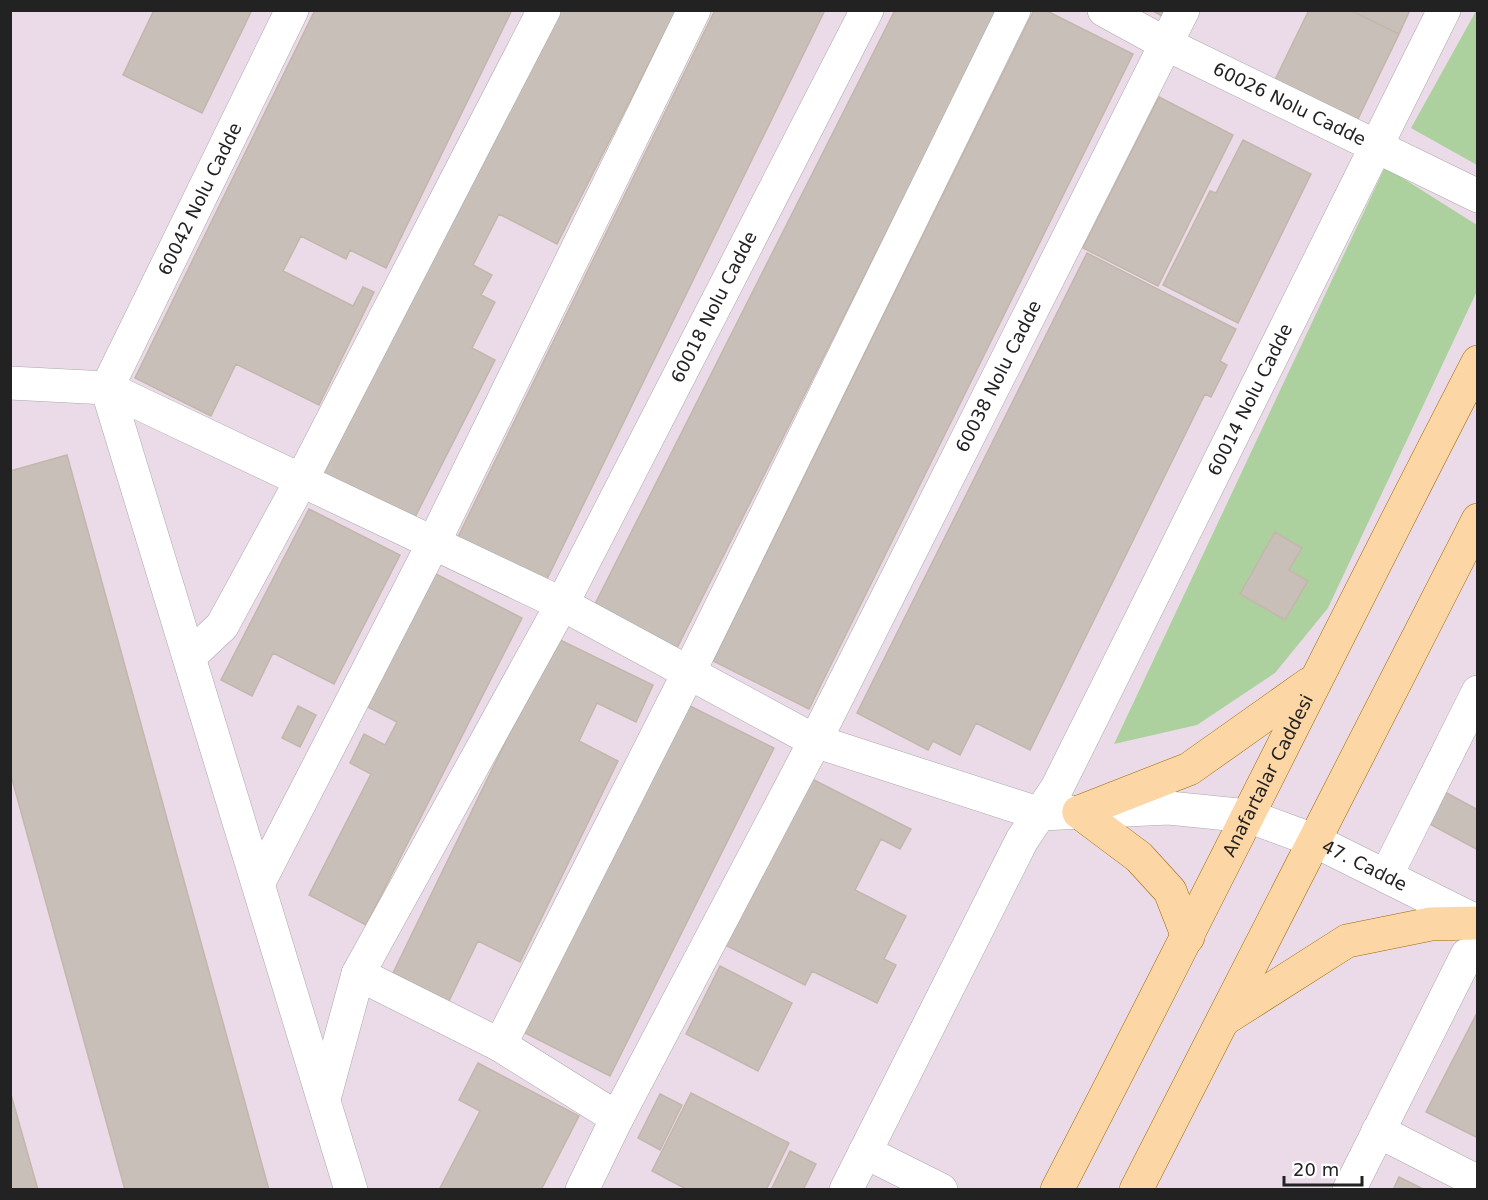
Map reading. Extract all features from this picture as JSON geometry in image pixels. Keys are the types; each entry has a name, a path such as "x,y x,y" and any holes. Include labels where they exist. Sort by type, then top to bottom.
{"main road":[{"name":"Anafartalar Caddesi","path":"1057,1190 1188,937 1313,681 1478,362"},
{"path":"1136,1190 1478,520"},
{"path":"1079,812 1189,769 1313,681"},
{"path":"1079,812 1139,857 1170,891 1188,937"},
{"path":"1221,1021 1347,941 1431,924 1478,922"}],"street":[{"name":"60042 Nolu Cadde","path":"107,388 292,10"},
{"path":"189,657 222,626 302,479 544,10"},
{"path":"259,882 434,542 694,10"},
{"name":"60018 Nolu Cadde","path":"324,1099 358,974 562,604 867,10"},
{"path":"500,1045 689,672 1014,10"},
{"name":"60026 Nolu Cadde","path":"1104,10 1166,44 1478,195"},
{"name":"60038 Nolu Cadde","path":"582,1190 617,1118 814,741 1184,10"},
{"name":"60014 Nolu Cadde","path":"846,1190 1022,840 1049,801 1444,10"},
{"path":"10,383 107,388 562,604 814,741 1049,801"},
{"path":"107,388 351,1190"},
{"path":"1386,876 1478,692"},
{"name":"47. Cadde","path":"1049,801 1079,812 1169,808 1248,816 1313,840 1478,922"},
{"path":"1348,1190 1467,956 1478,951"},
{"path":"358,974 500,1045 617,1118"},
{"path":"1378,1131 1478,1182"},
{"path":"865,1152 941,1190"}],"shaded area":[{"path":"11,11 1477,11 1477,1189 11,1189"}],"green space":[{"path":"1478,11 1477,165 1411,128"},
{"path":"1385,167 1477,225 1477,291 1328,608 1275,673 1197,725 1114,744"}],"building":[{"path":"154,10 252,10 202,113 123,75"},
{"path":"315,10 512,10 386,268 350,250 346,259 301,236 283,271 353,306 363,287 374,292 319,405 236,364 211,416 135,378"},
{"path":"554,10 676,10 557,244 499,214 473,265 492,275 481,295 495,302 472,348 495,360 411,525 316,477"},
{"path":"715,10 825,10 546,581 458,537"},
{"path":"895,10 998,10 677,648 594,606"},
{"path":"1034,10 1045,10 1133,54 809,709 713,661"},
{"path":"1151,10 1165,10 1162,16"},
{"path":"1309,10 1350,10 1399,34 1355,125 1273,84"},
{"path":"1350,10 1410,10 1399,34"},
{"path":"1159,97 1233,135 1158,286 1083,248"},
{"path":"1243,140 1311,174 1238,323 1163,285 1210,191 1216,193"},
{"path":"1087,253 1236,329 1220,361 1227,365 1211,397 1205,394 1030,750 976,723 960,755 933,741 928,750 857,713"},
{"path":"67,455 269,1190 125,1190 10,772 10,471"},
{"path":"309,509 400,555 334,684 273,653 252,696 221,680"},
{"path":"1275,532 1302,548 1289,570 1308,581 1285,620 1240,594"},
{"path":"430,571 522,618 366,925 309,895 371,774 350,763 364,734 385,745 397,722 362,704"},
{"path":"556,638 653,685 636,722 597,703 579,741 618,761 520,962 478,941 448,1003 392,975"},
{"path":"686,704 774,748 610,1076 523,1032"},
{"path":"298,706 316,715 300,747 282,738"},
{"path":"808,777 911,829 900,849 881,839 855,890 906,916 884,959 896,965 877,1003 812,971 805,985 723,944"},
{"path":"1443,791 1478,810 1478,850 1426,822"},
{"path":"720,966 792,1003 758,1071 686,1034"},
{"path":"1478,1011 1478,1138 1426,1112"},
{"path":"478,1063 579,1116 541,1190 439,1190 480,1111 459,1100"},
{"path":"10,1091 38,1190 10,1190"},
{"path":"691,1093 789,1143 766,1190 688,1190 652,1171"},
{"path":"660,1094 682,1105 660,1150 638,1138"},
{"path":"790,1151 816,1164 803,1190 771,1190"},
{"path":"1399,1177 1425,1190 1393,1190"}]}
